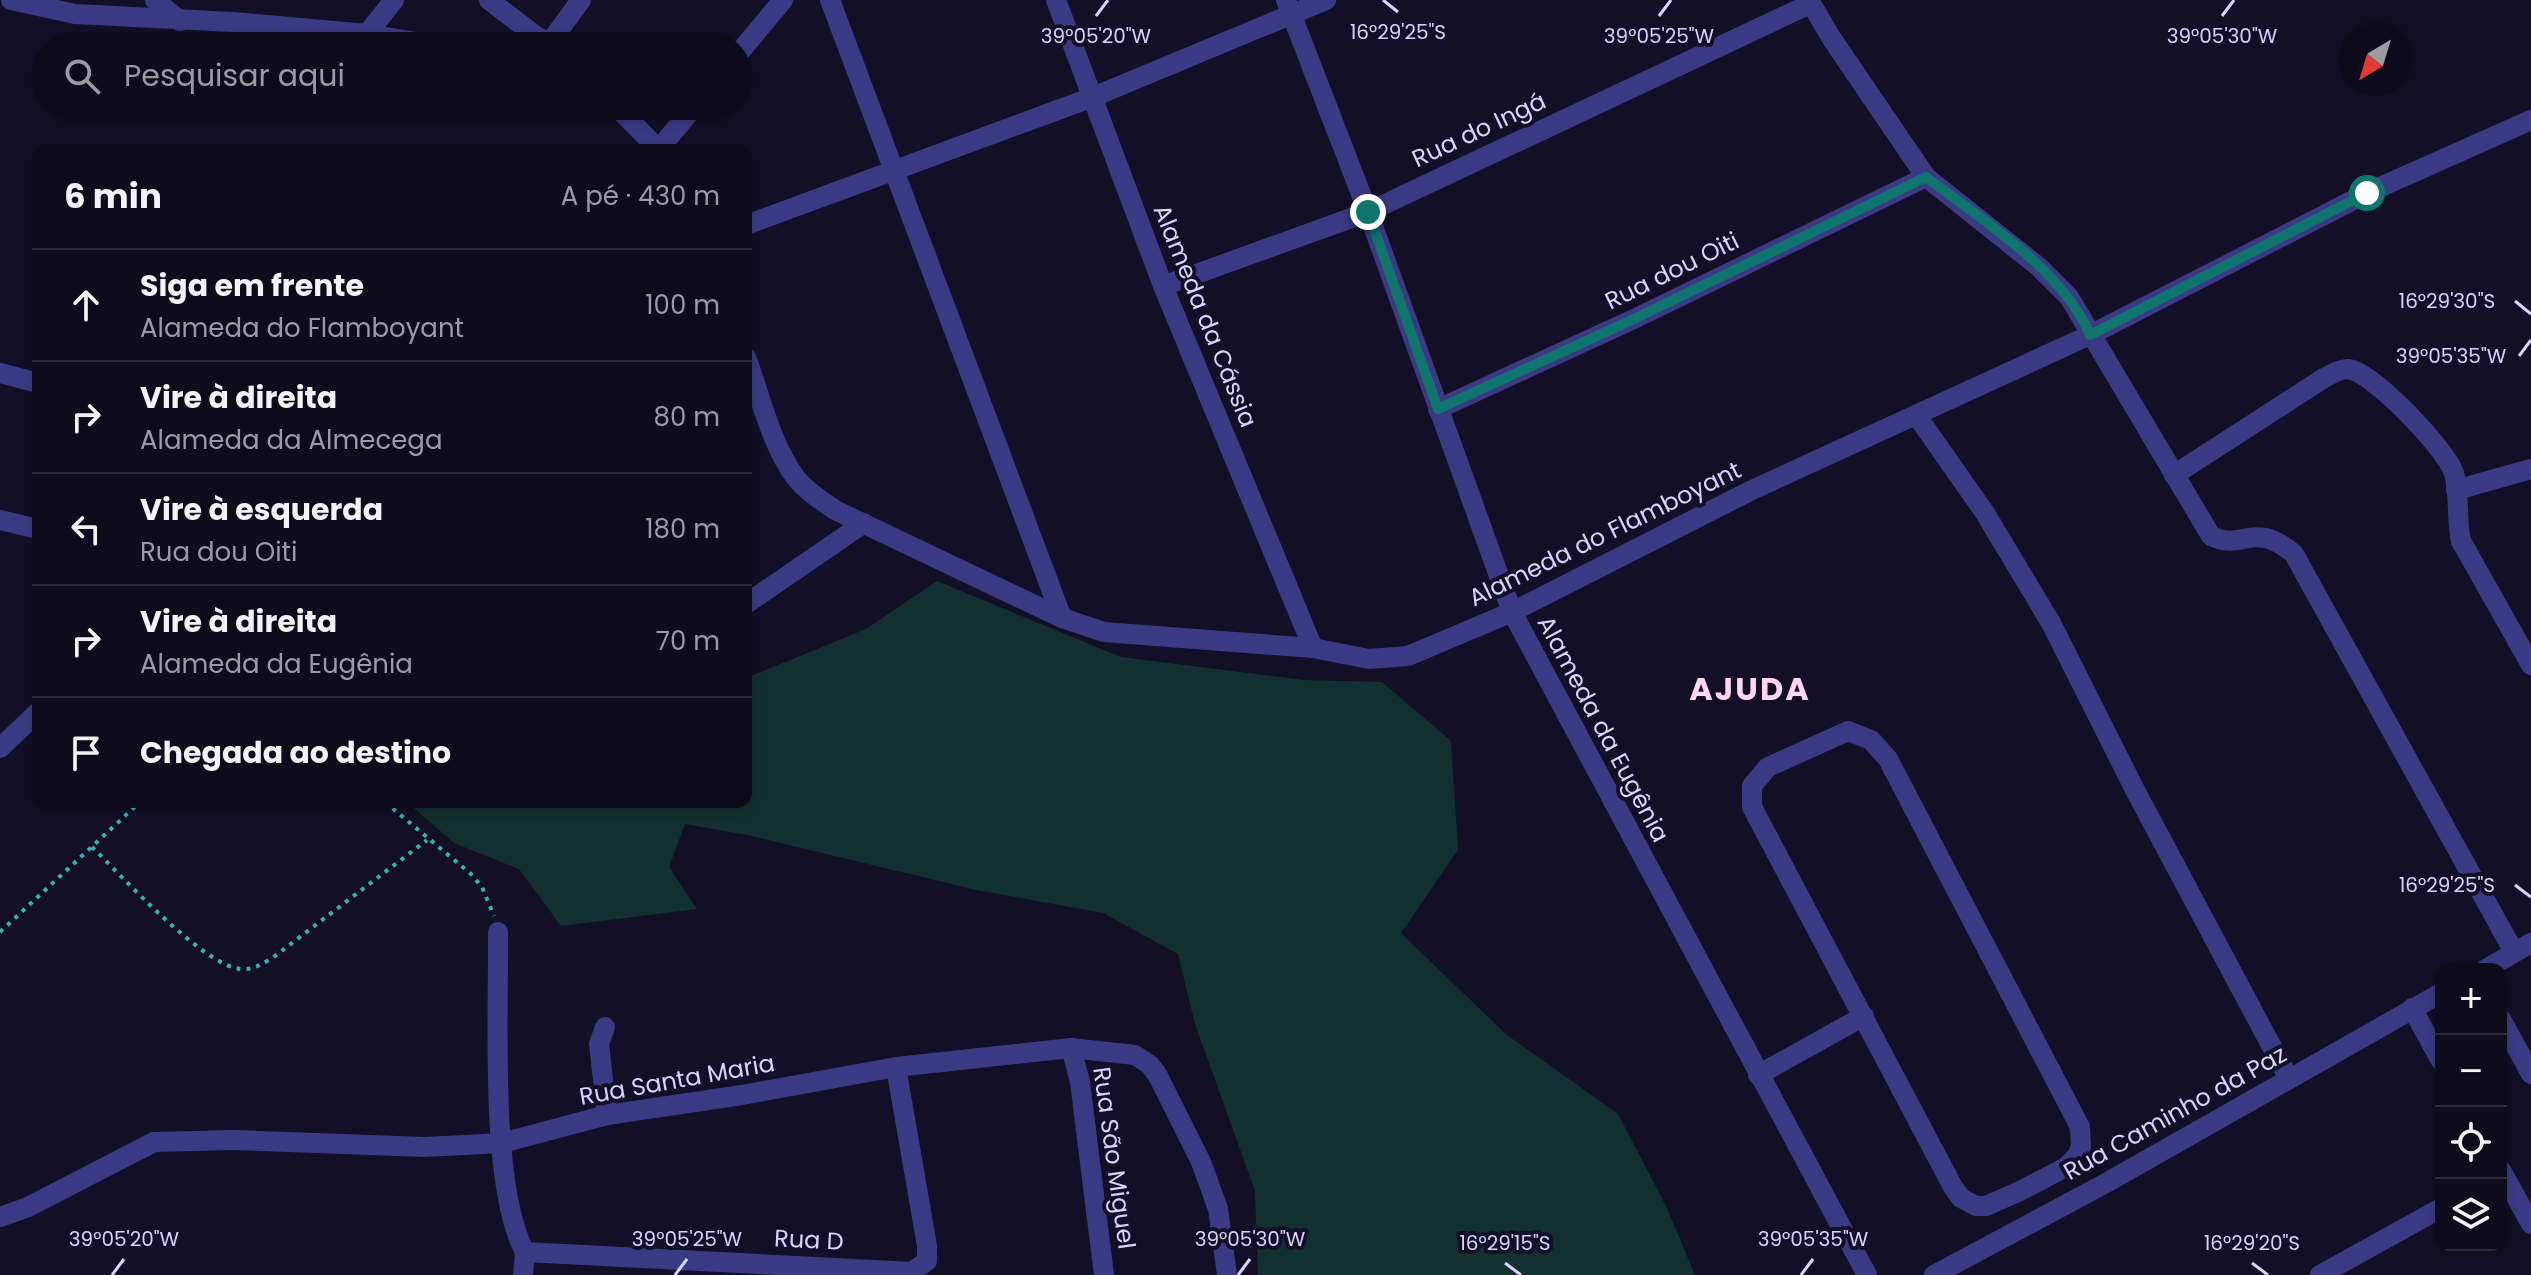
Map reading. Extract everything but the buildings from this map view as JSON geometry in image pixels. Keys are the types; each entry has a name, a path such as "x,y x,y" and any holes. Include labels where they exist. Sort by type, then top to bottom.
{"street":[{"path":"11,0 75,14 338,32"},
{"path":"155,0 180,21"},
{"path":"369,32 394,0"},
{"path":"489,0 531,32"},
{"path":"555,32 581,0"},
{"path":"752,37 783,0"},
{"path":"830,0 1062,618"},
{"name":"Alameda da Cássia","path":"1056,0 1163,286 1313,648"},
{"path":"752,223 1093,97 1288,8 1326,0"},
{"path":"1810,2 1926,177 2056,284 2080,311 2090,335 2211,536 2229,541 2266,536 2277,539 2294,554 2523,948 2497,963"},
{"name":"Rua do Ingá","path":"1163,286 1368,212 1810,2"},
{"name":"Alameda da Eugênia","path":"1288,8 1368,212 1512,612 1867,1275"},
{"path":"629,120 652,144"},
{"path":"663,144 683,120"},
{"name":"Alameda do Flamboyant","path":"752,372 796,479 835,510 1062,618 1104,632 1142,638 1313,648 1369,659 1408,656 1512,612 1752,490 2090,335 2367,193 2531,120"},
{"name":"Rua dou Oiti","path":"1438,409 1636,318 1926,177"},
{"path":"2174,475 2324,378 2345,369 2366,378 2433,439 2447,457 2455,476 2461,541 2531,665"},
{"path":"0,373 32,381"},
{"path":"1917,416 1985,513 2051,623 2135,790 2289,1079"},
{"path":"2456,490 2531,469"},
{"path":"0,520 32,528"},
{"path":"752,600 864,523"},
{"path":"0,748 32,718"},
{"path":"1848,731 1871,740 1888,759 2015,1008 2077,1118 2082,1137 2077,1156 2066,1167 1986,1206 1968,1203 1953,1187 1864,1016 1752,807 1751,796 1752,786 1768,767 1848,731"},
{"path":"498,932 502,1143 514,1232 525,1252 523,1275"},
{"name":"Rua Caminho da Paz","path":"1934,1275 2435,996"},
{"path":"2412,1008 2435,1050"},
{"path":"1758,1075 1864,1016"},
{"path":"605,1027 599,1044 607,1115"},
{"path":"2507,1030 2531,1074"},
{"name":"Rua Santa Maria","path":"0,1217 28,1207 154,1142 233,1140 425,1147 502,1143 607,1115 896,1067 1071,1048 1135,1055 1150,1065 1158,1076 1184,1124 1214,1198 1227,1275"},
{"name":"Rua São Miguel","path":"1071,1048 1084,1112 1104,1275"},
{"name":"Rua D","path":"525,1252 920,1272 927,1261 927,1246 896,1067"},
{"path":"2505,1179 2531,1224"},
{"path":"2320,1275 2435,1211"}],"path":[{"path":"0,932 134,808"},
{"path":"392,808 482,887 491,904 498,932"},
{"path":"92,847 159,913 213,958 242,969 271,959 427,840"}],"green space":[{"path":"937,581 1121,657 1304,680 1382,682 1451,741 1458,850 1401,933 1507,1035 1618,1114 1666,1206 1695,1275 1258,1275 1255,1191 1195,1024 1178,954 1103,913 976,890 752,836 685,824 669,867 697,909 561,926 519,869 454,843 414,808 752,808 752,676 866,629"}],"district":[{"name":"AJUDA","path":"1750,689"}],"route":[{"path":"1368,212 1438,409 1636,318 1926,177 2039,267 2080,311 2090,335 2367,193"}]}
